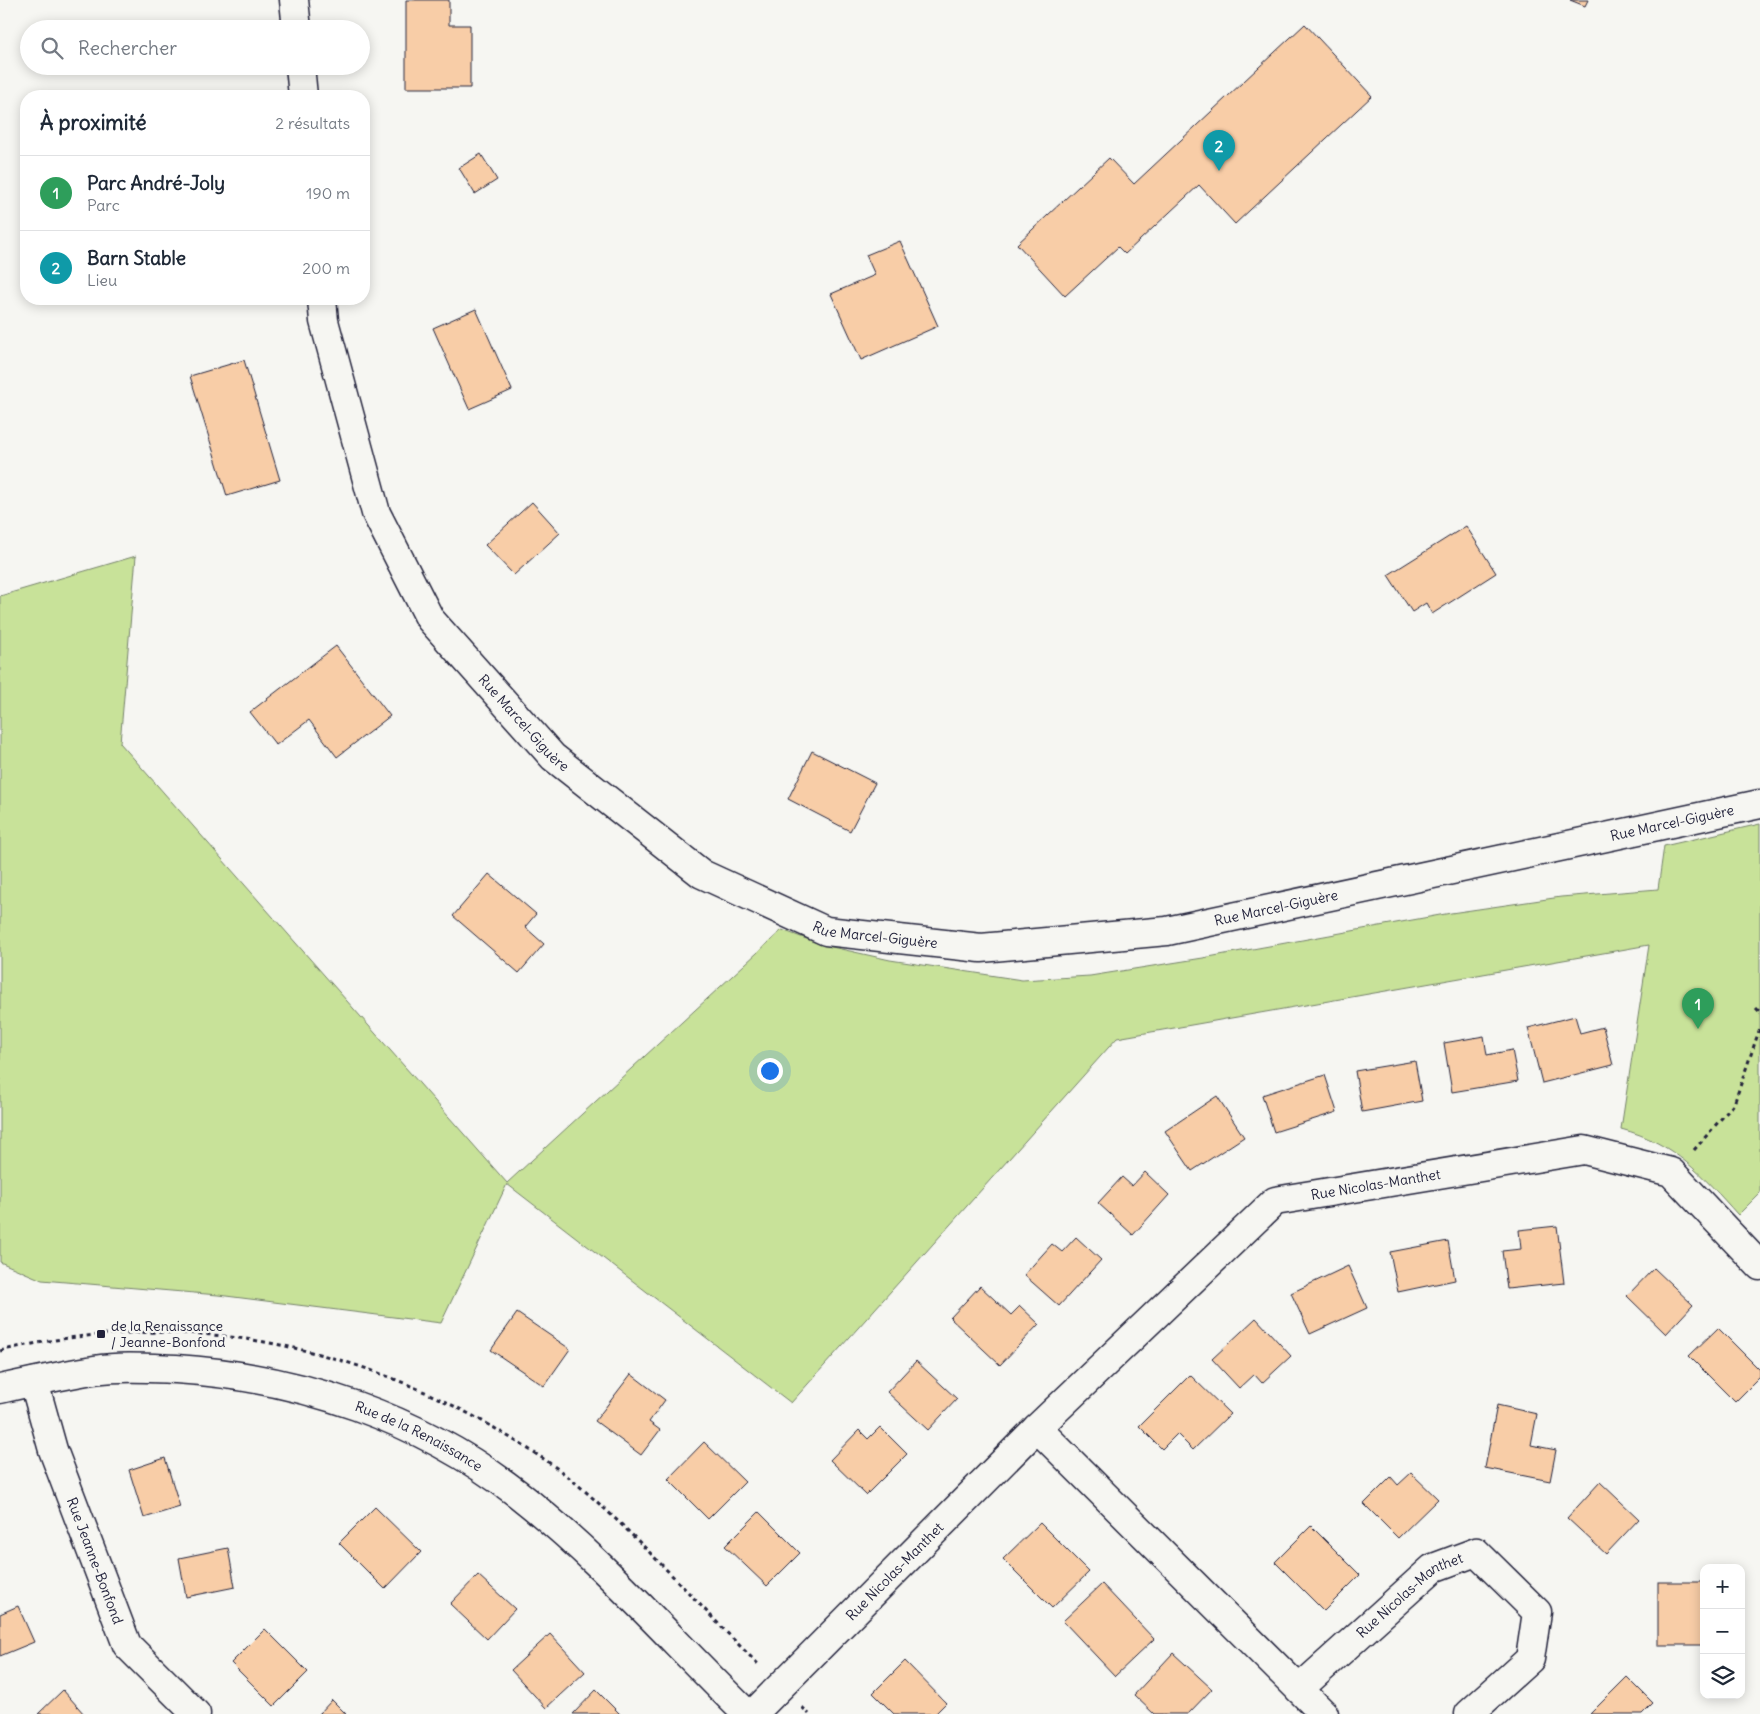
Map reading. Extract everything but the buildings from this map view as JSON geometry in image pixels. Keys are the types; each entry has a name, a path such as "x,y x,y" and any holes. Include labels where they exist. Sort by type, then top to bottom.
{"street":[{"path":"294,0 296,20"},
{"path":"301,75 302,90"},
{"name":"Rue Marcel-Giguère","path":"323,305 324,321 376,513 430,619 553,756 702,874 826,931 981,948 1167,931 1760,804"},
{"name":"Rue Nicolas-Manthet","path":"753,1714 1037,1428 1275,1201 1584,1150 1671,1172 1760,1266"},
{"name":"Rue de la Renaissance","path":"0,1389 94,1370 167,1369 225,1373 313,1391 404,1424 471,1460 542,1514 589,1555 747,1714"},
{"name":"Rue Jeanne-Bonfond","path":"34,1382 53,1450 127,1645 196,1714"},
{"path":"1037,1428 1324,1714"},
{"name":"Rue Nicolas-Manthet","path":"1299,1689 1433,1568 1476,1552 1537,1612 1530,1659 1469,1714"}],"path":[{"path":"1756,1008 1760,1012"},
{"path":"1694,1150 1734,1104 1760,1028"}],"green space":[{"path":"136,556 120,743 507,1183 782,930 823,945 890,960 1022,980 1090,976 1203,958 1451,913 1561,897 1658,889 1664,846 1760,824 1760,1193 1738,1215 1686,1162 1657,1143 1621,1129 1649,945 1117,1038 791,1403 507,1184 441,1323 218,1295 42,1280 0,1262 0,596"}],"place":[{"name":"Barn Stable","path":"1219,171"},
{"name":"Parc André-Joly","path":"1698,1029"},
{"name":"de la Renaissance / Jeanne-Bonfond","path":"101,1334"}]}
